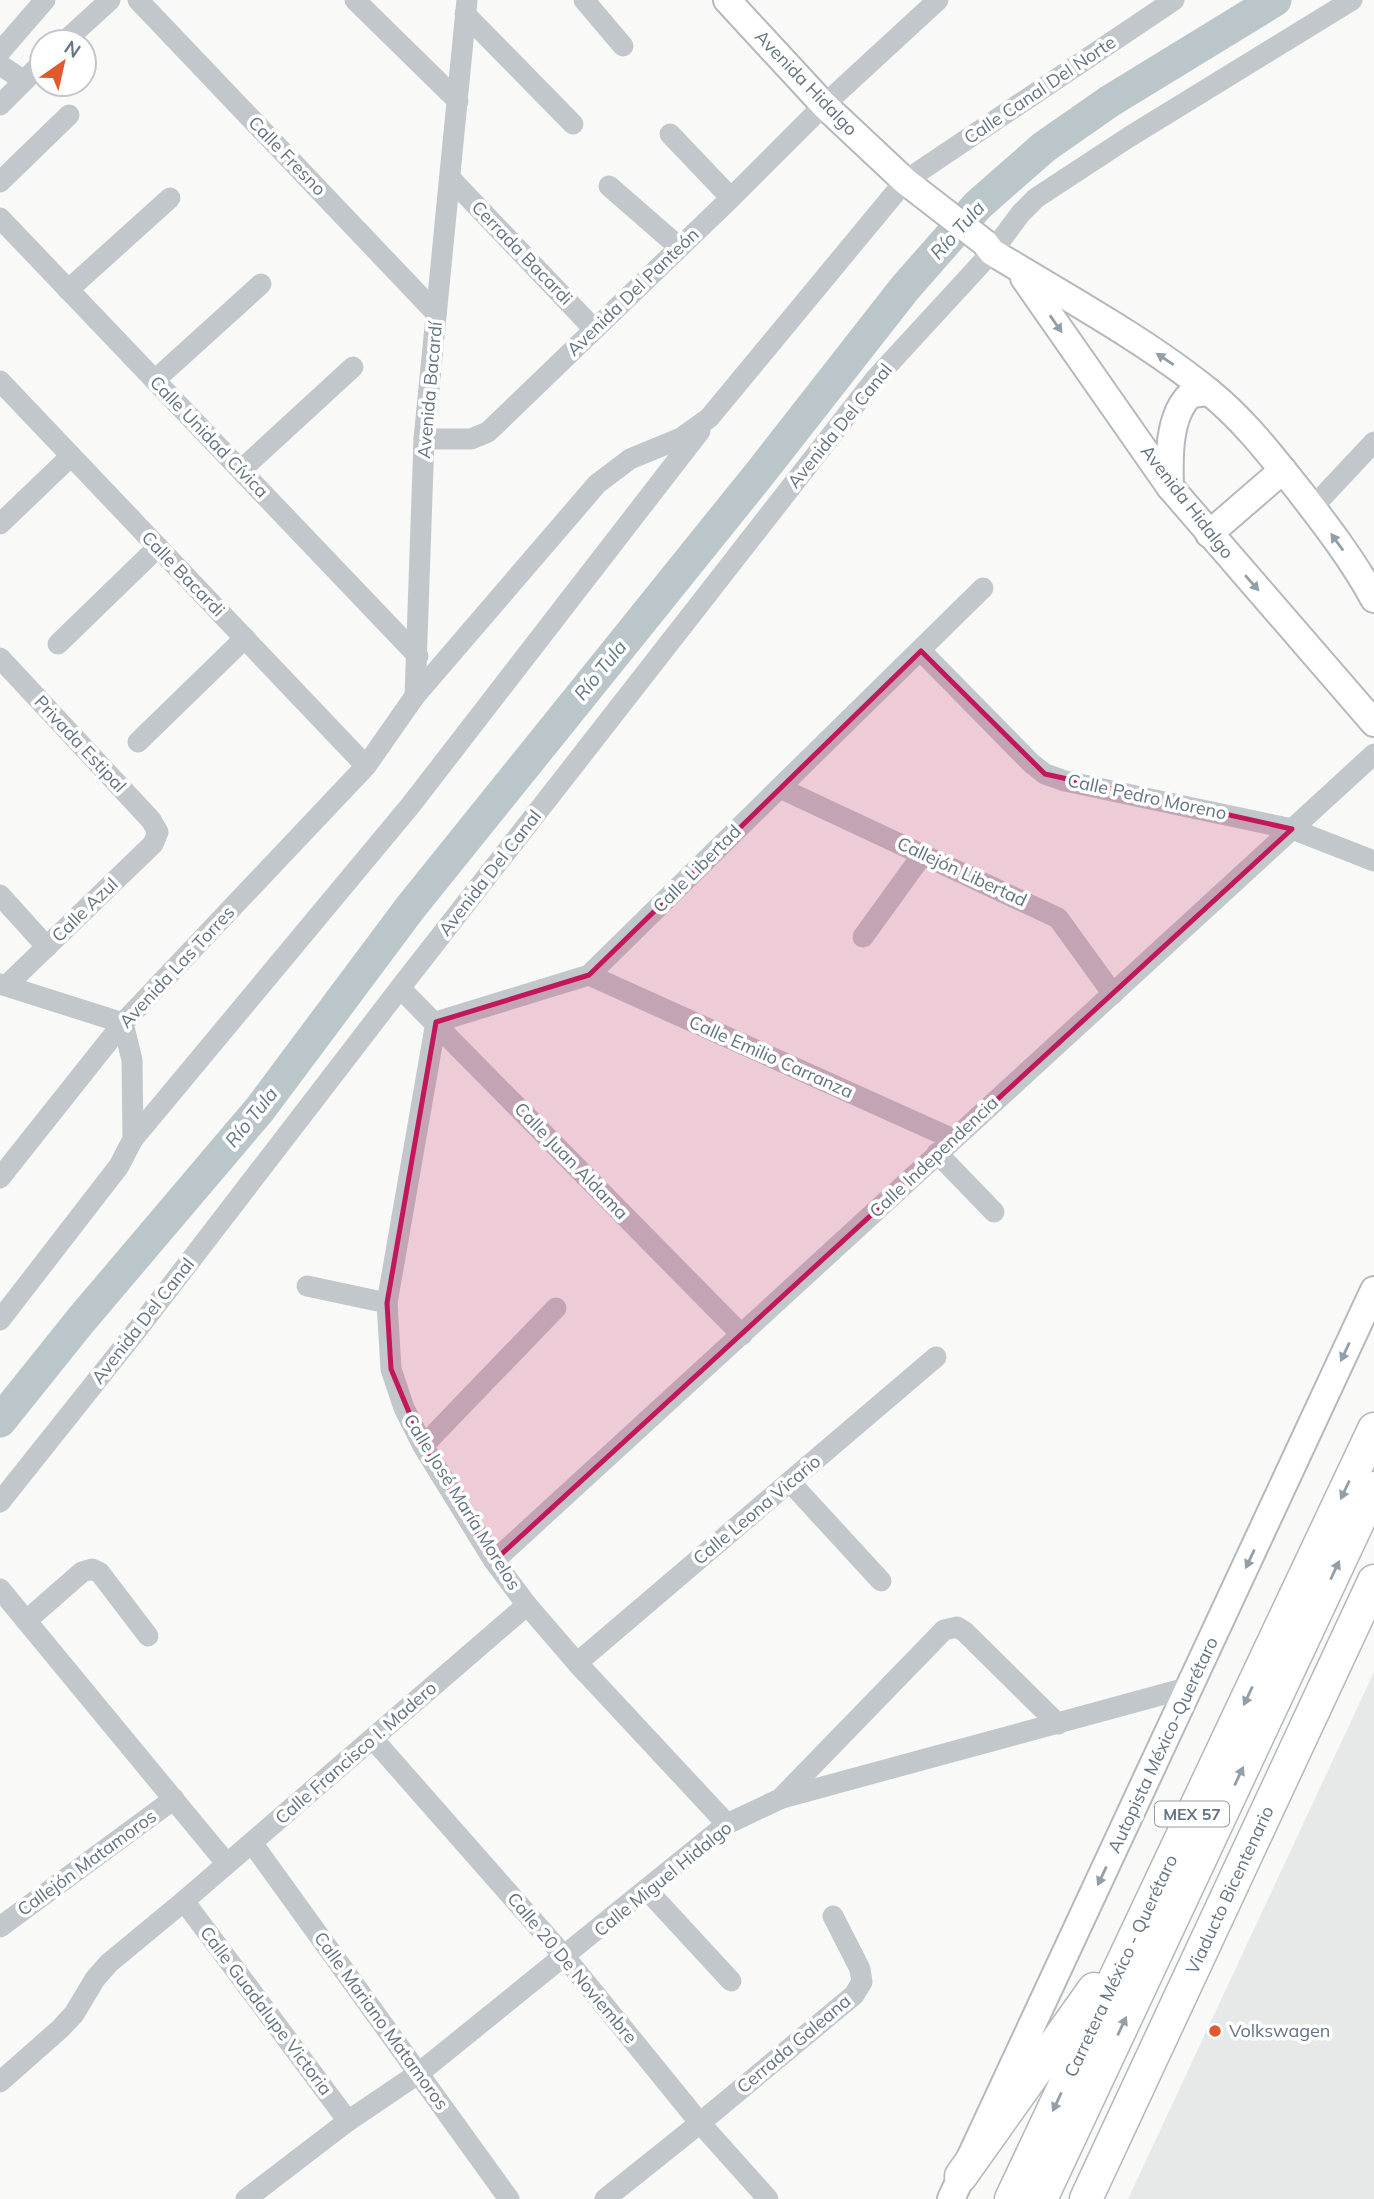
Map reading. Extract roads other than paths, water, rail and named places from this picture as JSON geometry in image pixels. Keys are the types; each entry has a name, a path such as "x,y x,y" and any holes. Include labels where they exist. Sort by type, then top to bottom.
{"highway":[{"name":"Carretera México - Querétaro","path":"1011,2199 1374,1429"},
{"name":"Carretera México - Querétaro","path":"1041,2199 1374,1488"},
{"name":"Viaducto Bicentenario","path":"1086,2199 1374,1581"},
{"path":"956,2188 1143,1919"},
{"path":"1055,2199 1084,2108"}],"main road":[{"name":"Avenida Hidalgo","path":"727,0 824,105 914,188 1017,268 1167,360 1209,391 1283,470 1361,574 1374,599"},
{"name":"Avenida Hidalgo","path":"1017,268 1170,487 1374,723"},
{"path":"1170,487 1170,448 1181,406 1191,394 1209,391"},
{"path":"1209,534 1283,470"},
{"name":"Autopista México-Querétaro","path":"956,2188 1374,1290"},
{"path":"1097,2199 1374,1616"}],"street":[{"path":"23,80 2,54 45,0"},
{"path":"79,28 110,0"},
{"name":"Calle Fresno","path":"138,0 436,313"},
{"path":"355,0 458,101"},
{"path":"584,0 623,46"},
{"name":"Calle Canal Del Norte","path":"709,418 914,188 1174,0"},
{"name":"Avenida Del Canal","path":"0,1502 137,1330 876,378 989,248 1036,198 1183,102 1352,0"},
{"name":"Avenida Del Panteón","path":"424,439 471,439 488,432 933,2"},
{"path":"466,7 573,124"},
{"name":"Avenida Bacardí","path":"415,696 424,439 466,7"},
{"path":"0,105 28,76"},
{"path":"0,182 69,115"},
{"path":"670,134 731,198"},
{"name":"Cerrada Bacardi","path":"450,178 594,329"},
{"path":"608,186 679,247"},
{"path":"68,290 170,198"},
{"name":"Calle Unidad Cívica","path":"0,218 418,656"},
{"path":"155,380 261,284"},
{"path":"241,470 353,367"},
{"name":"Calle Bacardi","path":"0,381 366,766"},
{"path":"366,766 415,696 597,484 629,459 681,438 709,418"},
{"path":"0,1320 119,1166 133,1139 410,806 709,418"},
{"path":"1312,508 1374,442"},
{"path":"0,524 71,456"},
{"path":"58,644 158,547"},
{"name":"Calle Libertad","path":"436,1023 589,975 984,588"},
{"path":"138,742 245,638"},
{"name":"Calle Pedro Moreno","path":"921,651 1031,764 1045,774 1292,829 1374,862"},
{"name":"Privada Estipal","path":"0,659 151,820 158,832"},
{"name":"Calle Independencia","path":"494,1561 1374,754"},
{"name":"Avenida Las Torres","path":"0,1178 123,1023 366,766"},
{"name":"Callejón Libertad","path":"780,788 1058,918 1113,994"},
{"name":"Calle Azul","path":"3,984 47,947 153,844 158,832"},
{"path":"863,937 923,854"},
{"path":"0,895 47,947"},
{"name":"Calle Emilio Carranza","path":"589,975 945,1146 993,1212"},
{"path":"3,984 123,1023 132,1060 133,1139"},
{"name":"Calle Juan Aldama","path":"400,988 742,1335"},
{"name":"Calle José María Morelos","path":"436,1023 387,1303 391,1369 404,1408 423,1446 494,1561 527,1605 577,1663 727,1824"},
{"path":"307,1286 387,1303"},
{"path":"423,1446 556,1308"},
{"name":"Calle Leona Vicario","path":"577,1663 936,1357"},
{"path":"790,1482 881,1581"},
{"path":"26,1621 82,1572 92,1569 100,1573 148,1636"},
{"path":"0,1589 227,1864"},
{"name":"Calle Francisco I. Madero","path":"0,2082 74,2014 95,1979 109,1963 527,1605"},
{"path":"782,1798 944,1630 957,1627 965,1632 1058,1724"},
{"name":"Calle Miguel Hidalgo","path":"246,2199 348,2121 419,2073 727,1824 782,1798 1190,1687"},
{"name":"Calle 20 De Noviembre","path":"373,1739 565,1957 700,2123 768,2199"},
{"name":"Callejón Matamoros","path":"0,1927 174,1799"},
{"name":"Calle Mariano Matamoros","path":"252,1843 509,2199"},
{"path":"647,1889 731,1981"},
{"name":"Calle Guadalupe Victoria","path":"184,1901 348,2121"},
{"name":"Cerrada Galeana","path":"605,2199 854,1995 862,1982 860,1969 833,1916"}],"waterway":[{"name":"Río Tula","path":"0,1421 81,1320 260,1109 410,908 761,472 905,288 978,205 1044,147 1110,101 1275,0"}],"place":[{"name":"Volkswagen","path":"1215,2031"}]}
